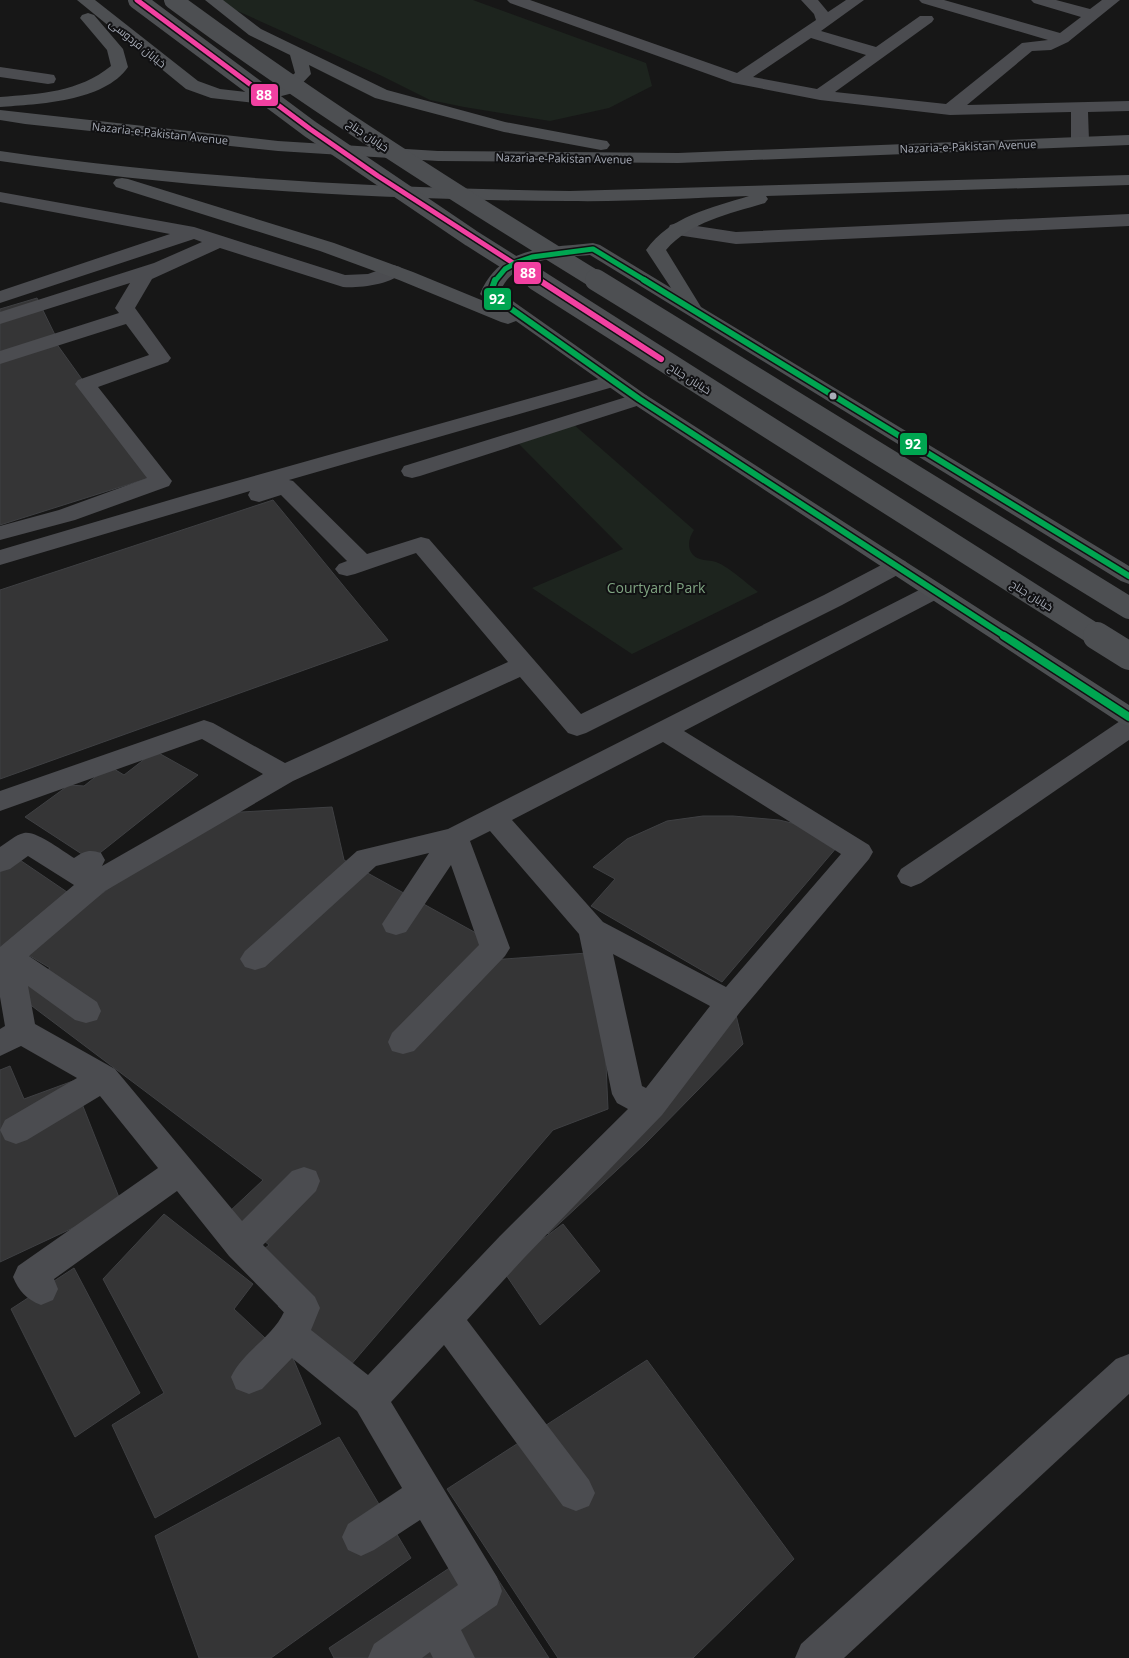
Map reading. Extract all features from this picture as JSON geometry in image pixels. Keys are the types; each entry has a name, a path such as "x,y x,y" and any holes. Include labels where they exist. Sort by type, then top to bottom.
{"main road":[{"name":"خیابان فردوسی","path":"85,0 192,85 217,94 255,98 287,89 303,74 297,52"},
{"path":"0,102 42,99 75,93 95,86 120,67 115,50 88,19 85,0"},
{"name":"خیابان جناح","path":"137,0 310,129 378,176 652,354 1129,656"},
{"name":"خیابان جناح","path":"173,0 245,53 467,201 1129,608"},
{"path":"213,0 255,32 382,94 504,127 678,158"},
{"name":"Nazaria-e-Pakistan Avenue","path":"0,115 25,120 278,146 438,156 678,158 1129,140"},
{"path":"0,156 63,166 337,189 498,196 570,196 1129,180"},
{"path":"63,166 197,205 328,247 393,271 546,334"},
{"path":"696,311 656,250 664,238 687,222 792,189"},
{"path":"1129,576 593,249 540,255 519,260 503,270 492,281 490,294 613,381 1129,717"}],"street":[{"path":"515,0 739,79 820,95 950,110 1129,106"},
{"path":"809,0 821,12 824,20"},
{"path":"739,79 856,0"},
{"path":"927,0 1062,39"},
{"path":"1039,0 1093,15"},
{"path":"950,110 1028,46 1051,45 1062,39 1112,0"},
{"path":"820,95 926,19"},
{"path":"808,32 877,53"},
{"path":"0,72 48,79"},
{"path":"1079,107 1080,141"},
{"path":"0,197 194,233 343,281 361,283 380,278 393,271"},
{"path":"677,229 736,238 1129,220"},
{"path":"0,297 194,233"},
{"path":"76,318 104,291 219,241"},
{"path":"0,533 67,515 161,481 85,384 161,358 125,308 152,271"},
{"path":"0,318 152,271"},
{"path":"0,358 131,316"},
{"path":"0,558 613,381"},
{"path":"412,471 640,399"},
{"path":"67,515 85,552 285,486 354,566 421,544 578,727 833,600 897,566"},
{"path":"255,959 367,858 455,837 935,591"},
{"path":"249,1377 291,1335 303,1308 241,1245 104,1078 7,1031 8,957 88,872 284,774 524,665"},
{"path":"911,876 1129,727"},
{"path":"0,801 204,729 284,774"},
{"path":"370,1399 512,1247 651,1106 730,1003 859,852 664,730"},
{"path":"494,817 593,930 730,1003"},
{"path":"396,924 455,837"},
{"path":"403,1042 494,948 455,837"},
{"path":"0,862 27,842 88,872"},
{"path":"593,930 628,1094 651,1106"},
{"path":"8,957 86,1011"},
{"path":"16,1130 104,1078"},
{"path":"41,1289 30,1278 180,1171"},
{"path":"241,1245 304,1181"},
{"path":"445,1319 576,1492"},
{"path":"291,1335 370,1399 483,1591 388,1658"},
{"path":"815,1658 1129,1370"},
{"path":"360,1537 426,1494"},
{"path":"436,1624 455,1658"}],"green space":[{"path":"220,0 473,0 646,63 652,86 609,108 550,121 464,107 430,100 382,76 233,9"},
{"name":"Courtyard Park","path":"573,424 694,530 689,546 695,557 721,564 758,592 632,654 532,588 623,549 519,444"}],"building":[{"path":"37,298 57,339 56,343 152,477 0,525 0,309"},
{"path":"273,500 388,640 0,779 0,590"},
{"path":"155,751 198,775 91,860 25,817 69,785 84,786 109,766 124,775"},
{"path":"332,807 344,860 476,933 491,960 601,952 608,1109 553,1130 343,1374 278,1306 297,1290 254,1257 269,1245 229,1212 263,1180 16,994 50,968 25,953 205,814"},
{"path":"703,816 733,816 779,820 813,828 843,840 722,982 591,906 615,879 593,867 627,839 667,821"},
{"path":"14,856 67,892 0,948 0,866"},
{"path":"736,1015 743,1044 645,1144 548,1234 529,1217"},
{"path":"10,1066 24,1099 73,1081 122,1205 0,1262 0,1070"},
{"path":"164,1214 253,1284 234,1309 265,1338 292,1356 321,1424 155,1518 112,1425 164,1393 103,1279"},
{"path":"563,1224 600,1271 540,1325 502,1269"},
{"path":"74,1268 140,1393 75,1437 11,1309"},
{"path":"647,1360 794,1559 693,1658 558,1658 447,1489"},
{"path":"339,1437 411,1558 271,1658 199,1658 155,1536"},
{"path":"478,1549 549,1658 334,1658 329,1648"}],"transit line":[{"name":"88","path":"137,0 310,129 378,176 661,359"},
{"name":"92","path":"1129,576 593,249 532,257 517,262 505,269 496,280 490,294 639,399 1129,717"}]}
